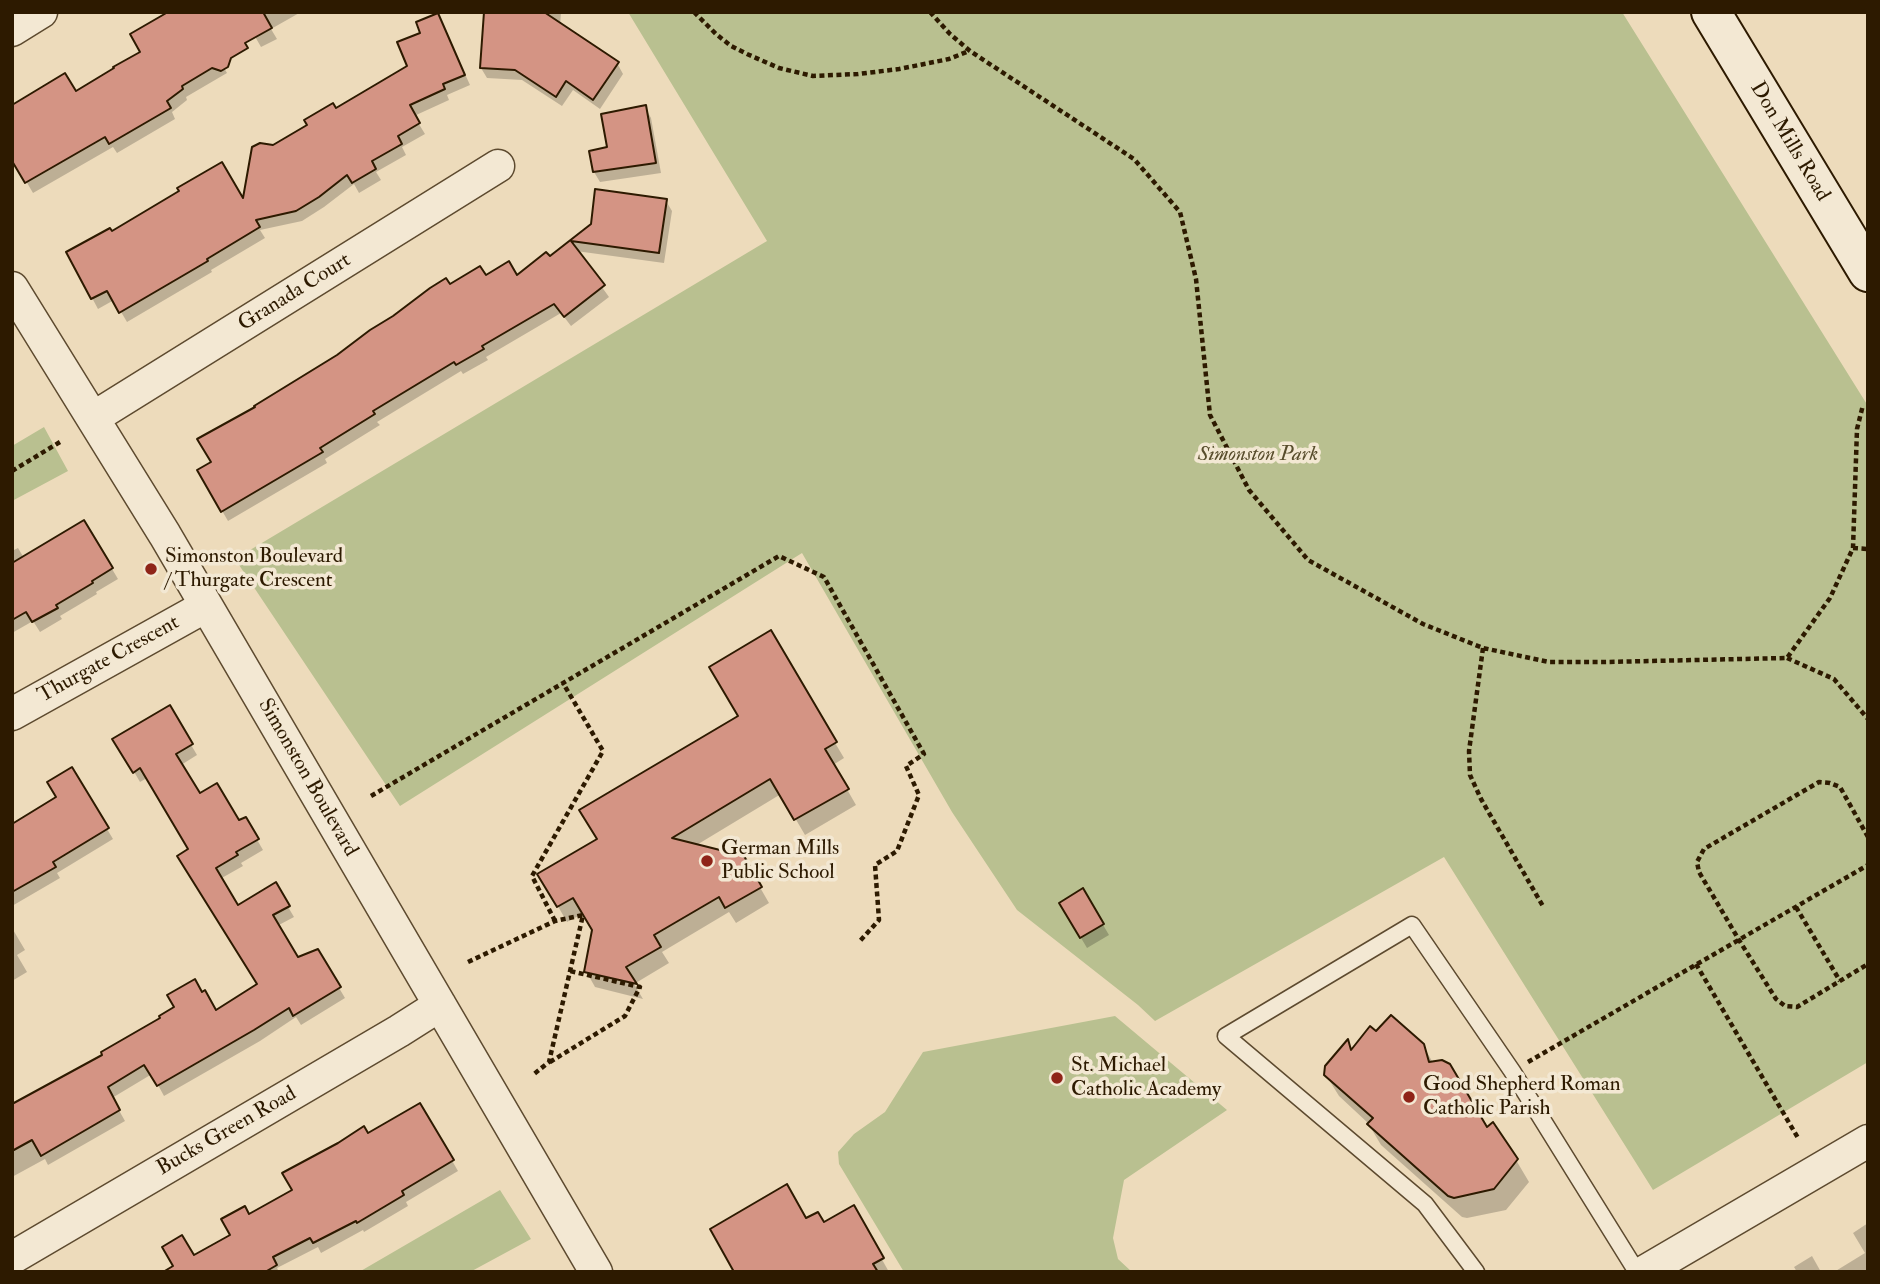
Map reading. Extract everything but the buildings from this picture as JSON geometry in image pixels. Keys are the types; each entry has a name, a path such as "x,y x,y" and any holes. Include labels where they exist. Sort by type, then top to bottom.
{"main road":[{"name":"Don Mills Road","path":"1711,12 1868,272"}],"street":[{"path":"12,30 41,12"},
{"name":"Granada Court","path":"93,418 498,166"},
{"name":"Simonston Boulevard","path":"12,288 206,606 596,1272"},
{"name":"Thurgate Crescent","path":"12,714 206,606"},
{"name":"Bucks Green Road","path":"12,1258 440,1005"},
{"path":"1644,1272 1868,1141"}],"lane":[{"path":"1476,1272 1424,1205 1226,1036 1412,925 1512,1071 1637,1272"}],"path":[{"path":"694,12 731,46 779,68 813,76 900,69 949,59 970,51"},
{"path":"930,12 970,51 1134,159 1180,212 1196,279 1210,415 1249,490 1308,560 1423,624 1483,648 1549,662 1787,658 1834,679 1868,719"},
{"path":"1787,658 1830,598 1853,548 1857,429 1863,405"},
{"path":"12,471 60,442"},
{"path":"1853,548 1868,549"},
{"path":"371,796 779,556 824,577 924,754 906,766 919,795 897,850 875,865 879,920 860,941"},
{"path":"1483,648 1469,751 1470,775 1544,908"},
{"path":"555,921 532,876 603,751 563,683"},
{"path":"1868,837 1840,787 1819,782 1704,849 1697,862 1699,872 1739,940 1776,999 1784,1006 1797,1007 1868,964"},
{"path":"1512,1071 1868,865"},
{"path":"1796,907 1840,981"},
{"path":"468,962 555,921 583,915 549,1062"},
{"path":"1696,964 1798,1138"},
{"path":"534,1074 625,1016 640,987 570,971"}],"green space":[{"name":"Simonston Park","path":"628,12 1622,12 1868,406 1868,1062 1653,1190 1444,857 1155,1021 1017,910 952,812 802,553 400,806 235,559 767,241"},
{"path":"44,427 68,471 12,501 12,446"},
{"path":"1115,1016 1227,1110 1124,1180 1113,1238 1118,1259 1132,1272 904,1272 839,1164 838,1152 854,1134 885,1112 923,1052"},
{"path":"500,1190 531,1239 470,1272 359,1272"}],"place":[{"name":"Simonston Boulevard / Thurgate Crescent","path":"151,569"},
{"name":"German Mills Public School","path":"707,861"},
{"name":"St. Michael Catholic Academy","path":"1057,1078"},
{"name":"Good Shepherd Roman Catholic Parish","path":"1409,1097"}]}
